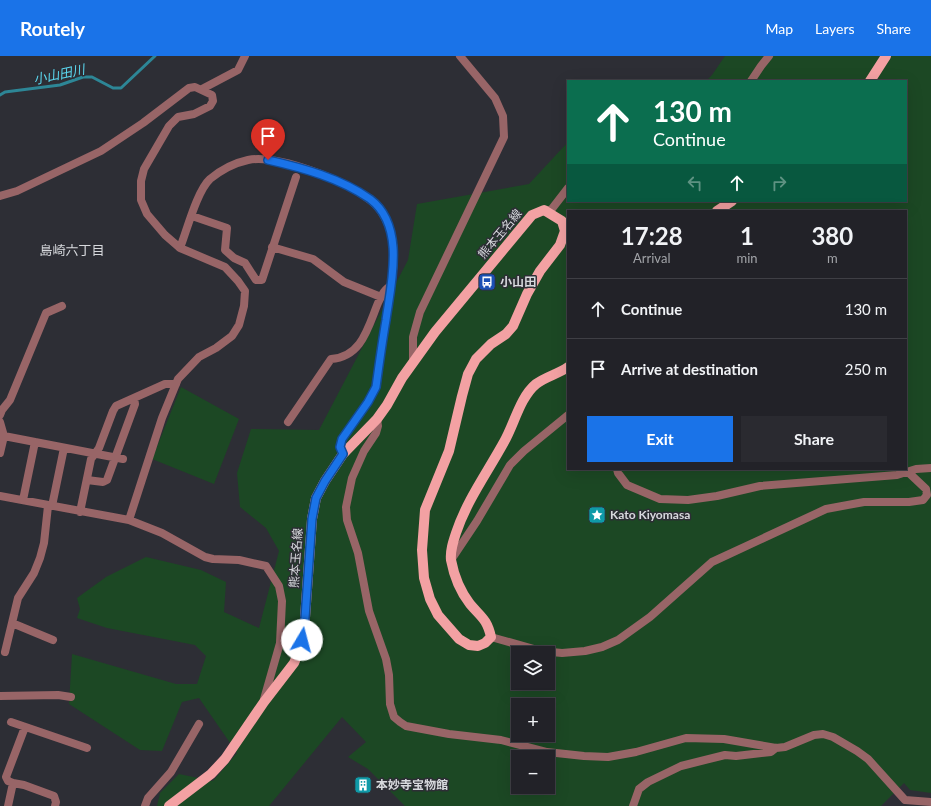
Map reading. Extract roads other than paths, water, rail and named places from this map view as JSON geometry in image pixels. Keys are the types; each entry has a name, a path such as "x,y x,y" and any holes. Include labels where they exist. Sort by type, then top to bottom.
{"main road":[{"path":"871,80 886,56"},
{"path":"718,210 730,202"},
{"name":"熊本玉名線","path":"169,806 212,774 294,663 300,649 304,632 312,519 316,498 325,481 343,454 377,418 387,405 402,378 453,309 532,215 544,210"},
{"path":"544,210 562,221 565,231 560,245 540,271 527,294 513,326 506,334 491,344 476,359 468,374 449,450 425,510 422,550 424,578 430,599 435,610 448,628 458,639 469,645 478,646 485,643 491,637 488,626 482,616 471,605 459,586 451,560 453,541 464,510 504,442 528,394 536,384 560,373 567,368"}],"street":[{"path":"202,89 238,70 245,56"},
{"path":"413,364 413,337 420,312 504,137 504,116 496,98 460,56"},
{"path":"752,80 769,56"},
{"path":"0,196 17,191 101,151 189,88 195,87 202,89 212,95 213,101 210,106 194,114 178,117 169,126 144,169 141,181 141,200 146,214 165,235 180,248 225,267 245,291 244,306 239,326 232,336 216,348 199,357 178,379 162,418 129,520"},
{"path":"180,248 202,191 209,180 224,169 249,160 268,160 310,170 344,185 371,200 381,211 389,228 393,249 394,270 376,387 368,402 342,439 340,447 343,454"},
{"path":"192,216 227,228 225,250 234,258 245,263 256,280 262,280 296,177"},
{"path":"544,210 551,210 567,189"},
{"path":"272,247 313,259 344,282 381,297"},
{"path":"288,422 331,359 339,358 351,353 357,347 363,339 381,297 387,288 391,286"},
{"path":"0,415 10,400 46,313 62,306"},
{"path":"80,512 91,459 99,448 116,406 165,384 176,384"},
{"path":"87,480 103,482 107,480 119,459 134,404 134,398"},
{"path":"451,560 477,522 510,465 524,451 567,416"},
{"path":"377,418 378,426 376,433 364,451 352,478 346,507 347,520 358,553 369,611 386,659 390,704 394,717 400,722 406,726 449,734 501,740 548,752 608,757 636,752 686,738 724,739 776,748 786,747 814,735 823,734 833,737 857,751 868,760 904,803 931,802"},
{"path":"0,422 4,436 0,453"},
{"path":"4,436 119,459"},
{"path":"23,500 35,442"},
{"path":"5,652 18,598 34,573 40,558 50,506 64,448"},
{"path":"617,470 627,485 660,499 688,500 717,496 760,486 897,476 916,469 931,468"},
{"path":"491,637 541,651 562,653 585,651 602,647 618,640 650,617 712,562 826,509 864,502 908,502 923,500 927,495 926,490 908,472"},
{"path":"0,496 129,520 162,533 205,557 213,559 239,560 266,566 279,586 282,601 280,643 264,702"},
{"path":"12,623 53,640"},
{"path":"0,696 58,695 71,697"},
{"path":"11,722 87,748"},
{"path":"145,806 148,798 171,772 199,724"},
{"path":"25,727 6,777 14,784 24,785 54,796 56,802 55,806"},
{"path":"633,806 639,789 648,782 681,766 725,755 736,756 771,752 776,748"},
{"path":"8,806 14,784"}],"waterway":[{"name":"小山田川","path":"0,95 5,92 60,85 83,77 92,77 113,88 121,88 155,56"}],"place":[{"name":"小山田","path":"487,282"},
{"name":"Kato Kiyomasa","path":"597,515"},
{"name":"本妙寺宝物館","path":"363,785"}],"district":[{"name":"島崎六丁目","path":"72,250"}]}
